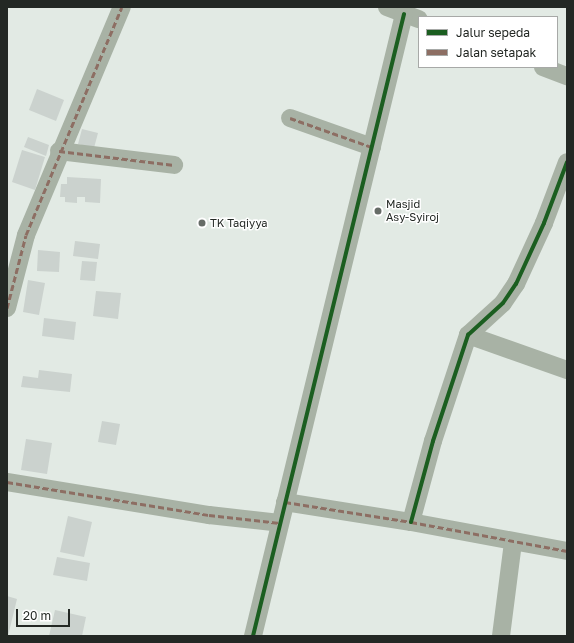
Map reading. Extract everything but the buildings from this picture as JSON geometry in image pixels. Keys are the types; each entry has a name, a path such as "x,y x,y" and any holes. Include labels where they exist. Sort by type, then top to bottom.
{"street":[{"path":"7,308 26,235 59,151 122,7"},
{"path":"253,636 372,147 411,16 387,7"},
{"path":"546,68 567,76"},
{"path":"290,118 372,147"},
{"path":"59,151 174,165"},
{"path":"411,522 435,434 468,334 503,303 516,284 544,223 567,162"},
{"path":"468,334 567,370"},
{"path":"7,482 209,515 280,523"},
{"path":"285,502 411,522 567,551"},
{"path":"501,636 513,542"}],"marked path":[{"path":"7,308 26,235 122,7"},
{"path":"290,118 372,147"},
{"path":"59,151 174,165"},
{"path":"7,482 209,515 280,523"},
{"path":"285,502 411,522 567,551"}],"cycle path":[{"path":"253,636 404,14"},
{"path":"411,522 433,441 468,335 503,303 516,284 544,223 567,162"}],"place":[{"name":"Masjid Asy-Syiroj","path":"378,211"},
{"name":"TK Taqiyya","path":"202,223"}]}
